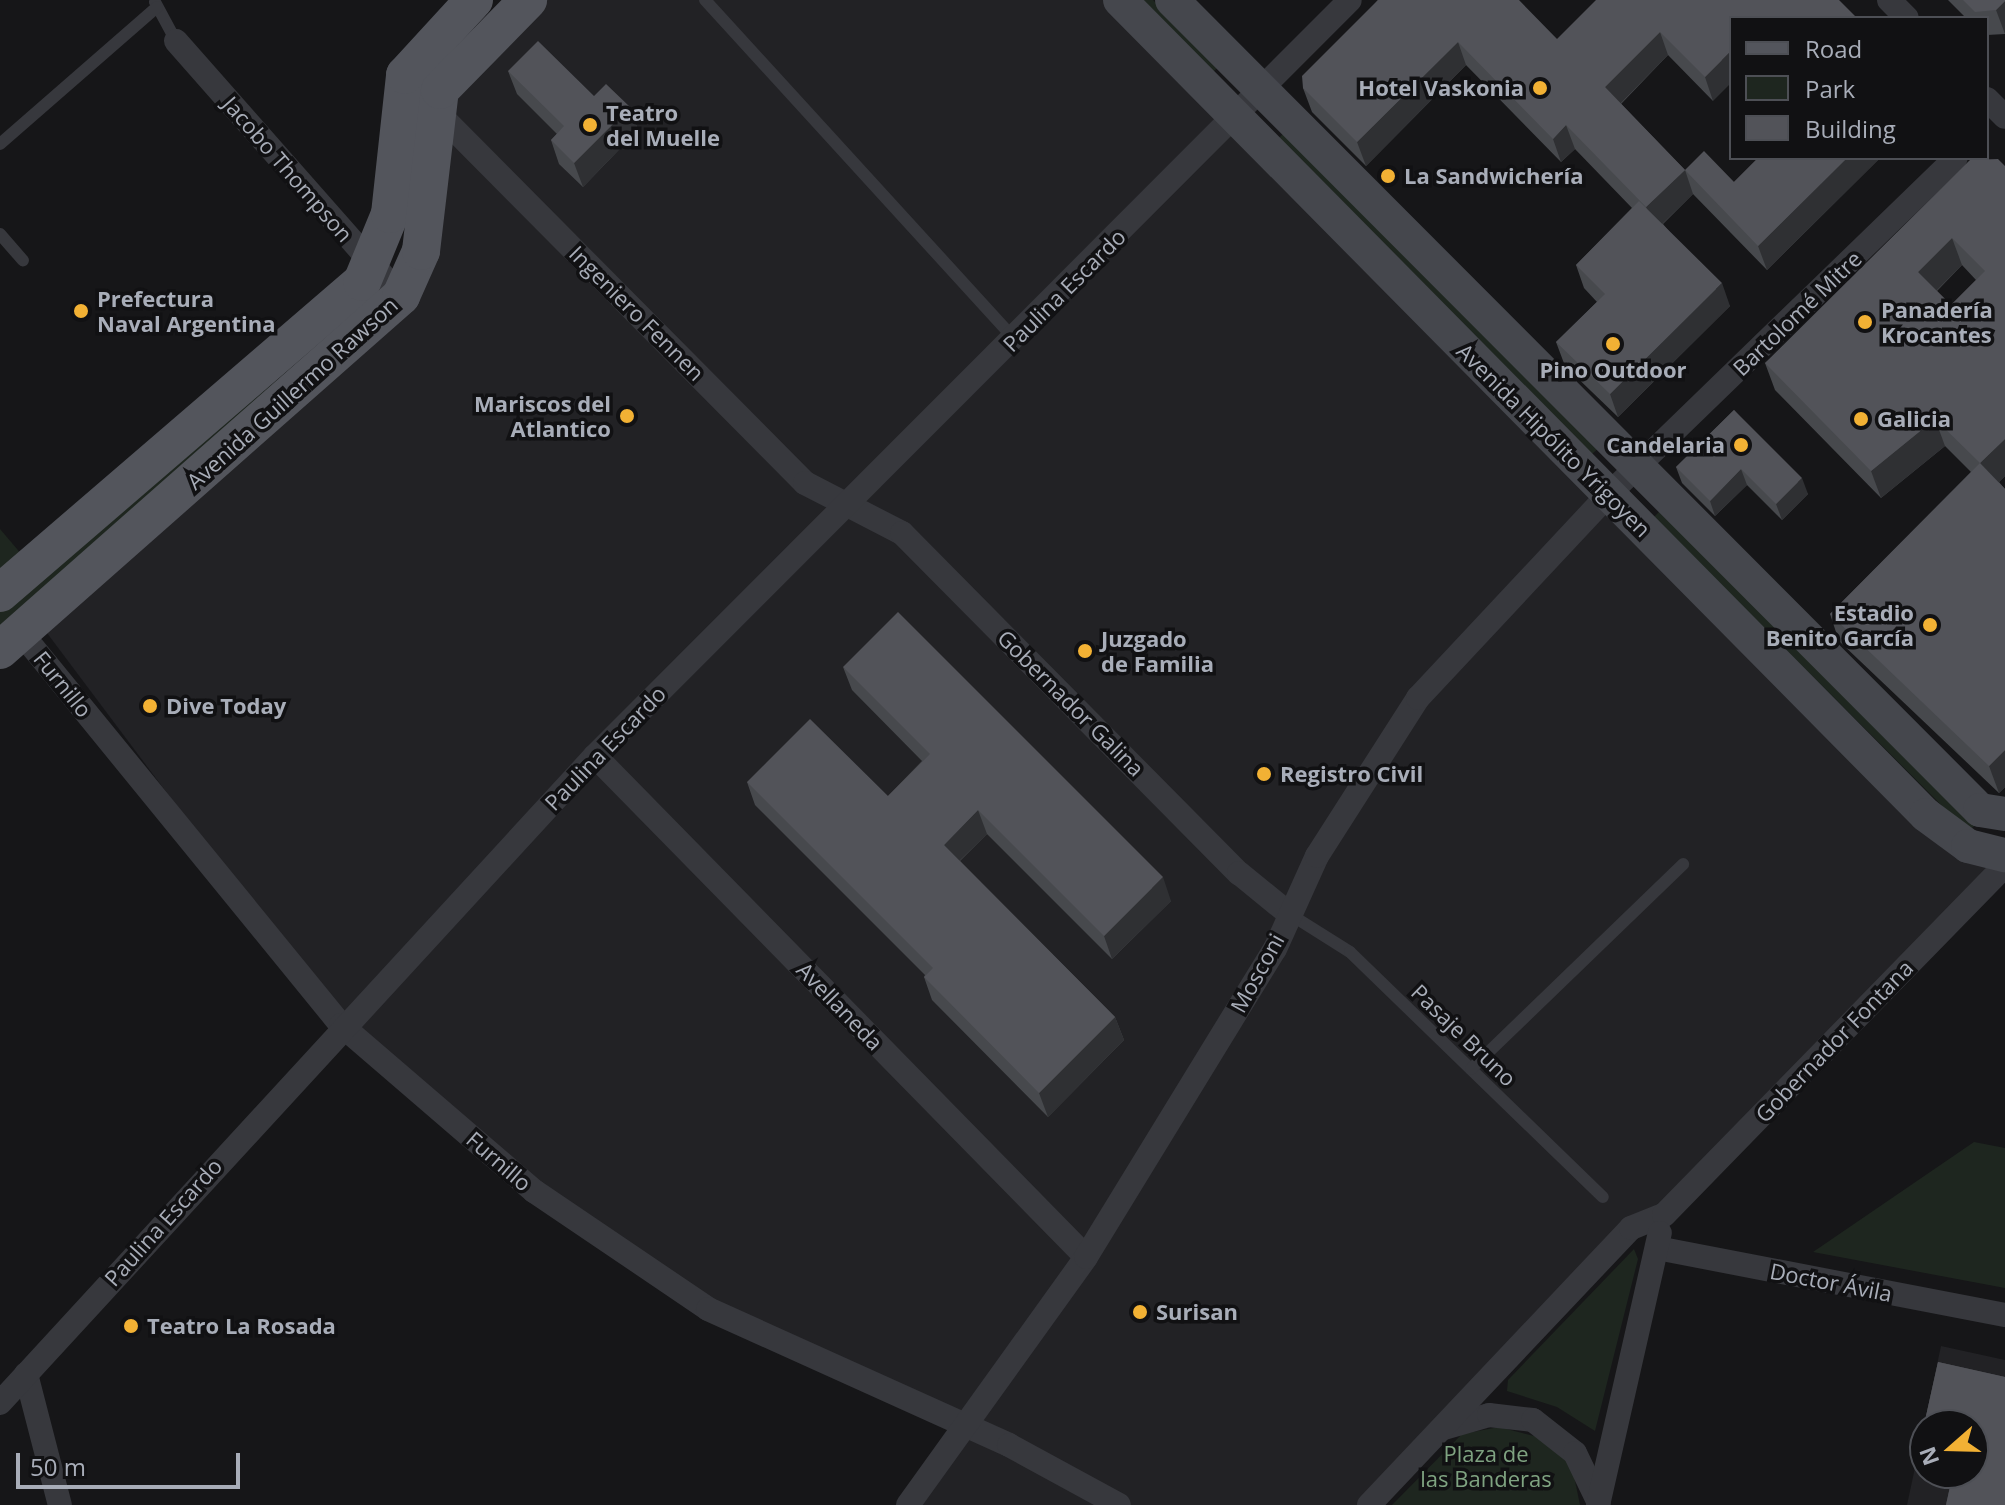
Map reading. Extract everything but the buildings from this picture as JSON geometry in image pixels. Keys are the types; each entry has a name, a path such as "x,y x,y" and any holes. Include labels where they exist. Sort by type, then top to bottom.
{"main road":[{"name":"Avenida Guillermo Rawson","path":"0,593 341,305 372,264 390,214 405,75 474,0"},
{"name":"Avenida Guillermo Rawson","path":"11,642 401,296 421,251 435,110 451,72 528,0"},
{"name":"Avenida Hipólito Yrigoyen","path":"1120,0 1926,815 1968,846 2005,855"},
{"name":"Avenida Hipólito Yrigoyen","path":"1172,0 1980,810 2005,814"}],"street":[{"name":"Paulina Escardo","path":"0,1403 341,1025 595,756 1264,92 1350,0"},
{"path":"1889,0 1905,16"},
{"name":"Jacobo Thompson","path":"176,41 401,296"},
{"name":"Ingeniero Fennen","path":"435,110 805,483 845,509"},
{"name":"Bartolomé Mitre","path":"1639,469 1954,160"},
{"name":"Mosconi","path":"908,1505 969,1427 1086,1257 1275,949 1288,913 1418,698 1608,495 1639,469"},
{"name":"Gobernador Galina","path":"845,509 902,533 1239,873 1288,913"},
{"name":"Furnillo","path":"11,642 341,1025 534,1191 614,1250 708,1309 915,1409 969,1427 1119,1505"},
{"name":"Avellaneda","path":"595,756 1086,1257"},
{"name":"Gobernador Fontana","path":"1369,1505 1631,1228 1664,1215 2005,866"},
{"path":"1598,1504 1664,1215"},
{"name":"Doctor Ávila","path":"1657,1248 2005,1315"},
{"path":"26,1374 60,1505"},
{"path":"1441,1429 1489,1415 1533,1420 1575,1453 1598,1504"}],"lane":[{"path":"705,0 1015,339"},
{"path":"0,144 156,3 176,41"},
{"path":"0,234 23,260"},
{"path":"1471,1069 1683,864"},
{"name":"Pasaje Bruno","path":"1288,913 1350,952 1603,1197"}],"shaded area":[{"path":"528,0 1120,0 1925,815 2005,855 1664,1215 1631,1228 1369,1505 908,1505 969,1427 614,1250 341,1025 38,621 401,296 435,110"},
{"path":"1941,1346 2005,1360 2005,1505 1907,1505 1910,1489 1989,1489 1989,1409 1928,1409"}],"green space":[{"path":"1137,0 1153,0 1218,67 1210,75"},
{"path":"1284,133 1600,447 1592,454 1276,141"},
{"path":"352,317 0,628 0,612"},
{"path":"1662,509 1976,824 1968,832 1654,517"},
{"path":"0,529 23,556 0,571"},
{"path":"1974,1142 2005,1148 2005,1288 1813,1252"},
{"name":"Plaza de las Banderas","path":"1634,1249 1638,1259 1595,1431 1557,1407 1507,1391 1508,1380"},
{"name":"Plaza de las Banderas","path":"1499,1427 1542,1438 1572,1466 1580,1505 1392,1505 1462,1434"}],"place":[{"name":"Hotel Vaskonia","path":"1540,88"},
{"name":"Teatro del Muelle","path":"590,125"},
{"name":"La Sandwichería","path":"1388,176"},
{"name":"Prefectura Naval Argentina","path":"81,311"},
{"name":"Panadería Krocantes","path":"1865,322"},
{"name":"Pino Outdoor","path":"1613,344"},
{"name":"Mariscos del Atlantico","path":"627,416"},
{"name":"Galicia","path":"1861,419"},
{"name":"Candelaria","path":"1741,445"},
{"name":"Estadio Benito García","path":"1930,625"},
{"name":"Juzgado de Familia","path":"1085,651"},
{"name":"Dive Today","path":"150,706"},
{"name":"Registro Civil","path":"1264,774"},
{"name":"Surisan","path":"1140,1312"},
{"name":"Teatro La Rosada","path":"131,1326"}]}
